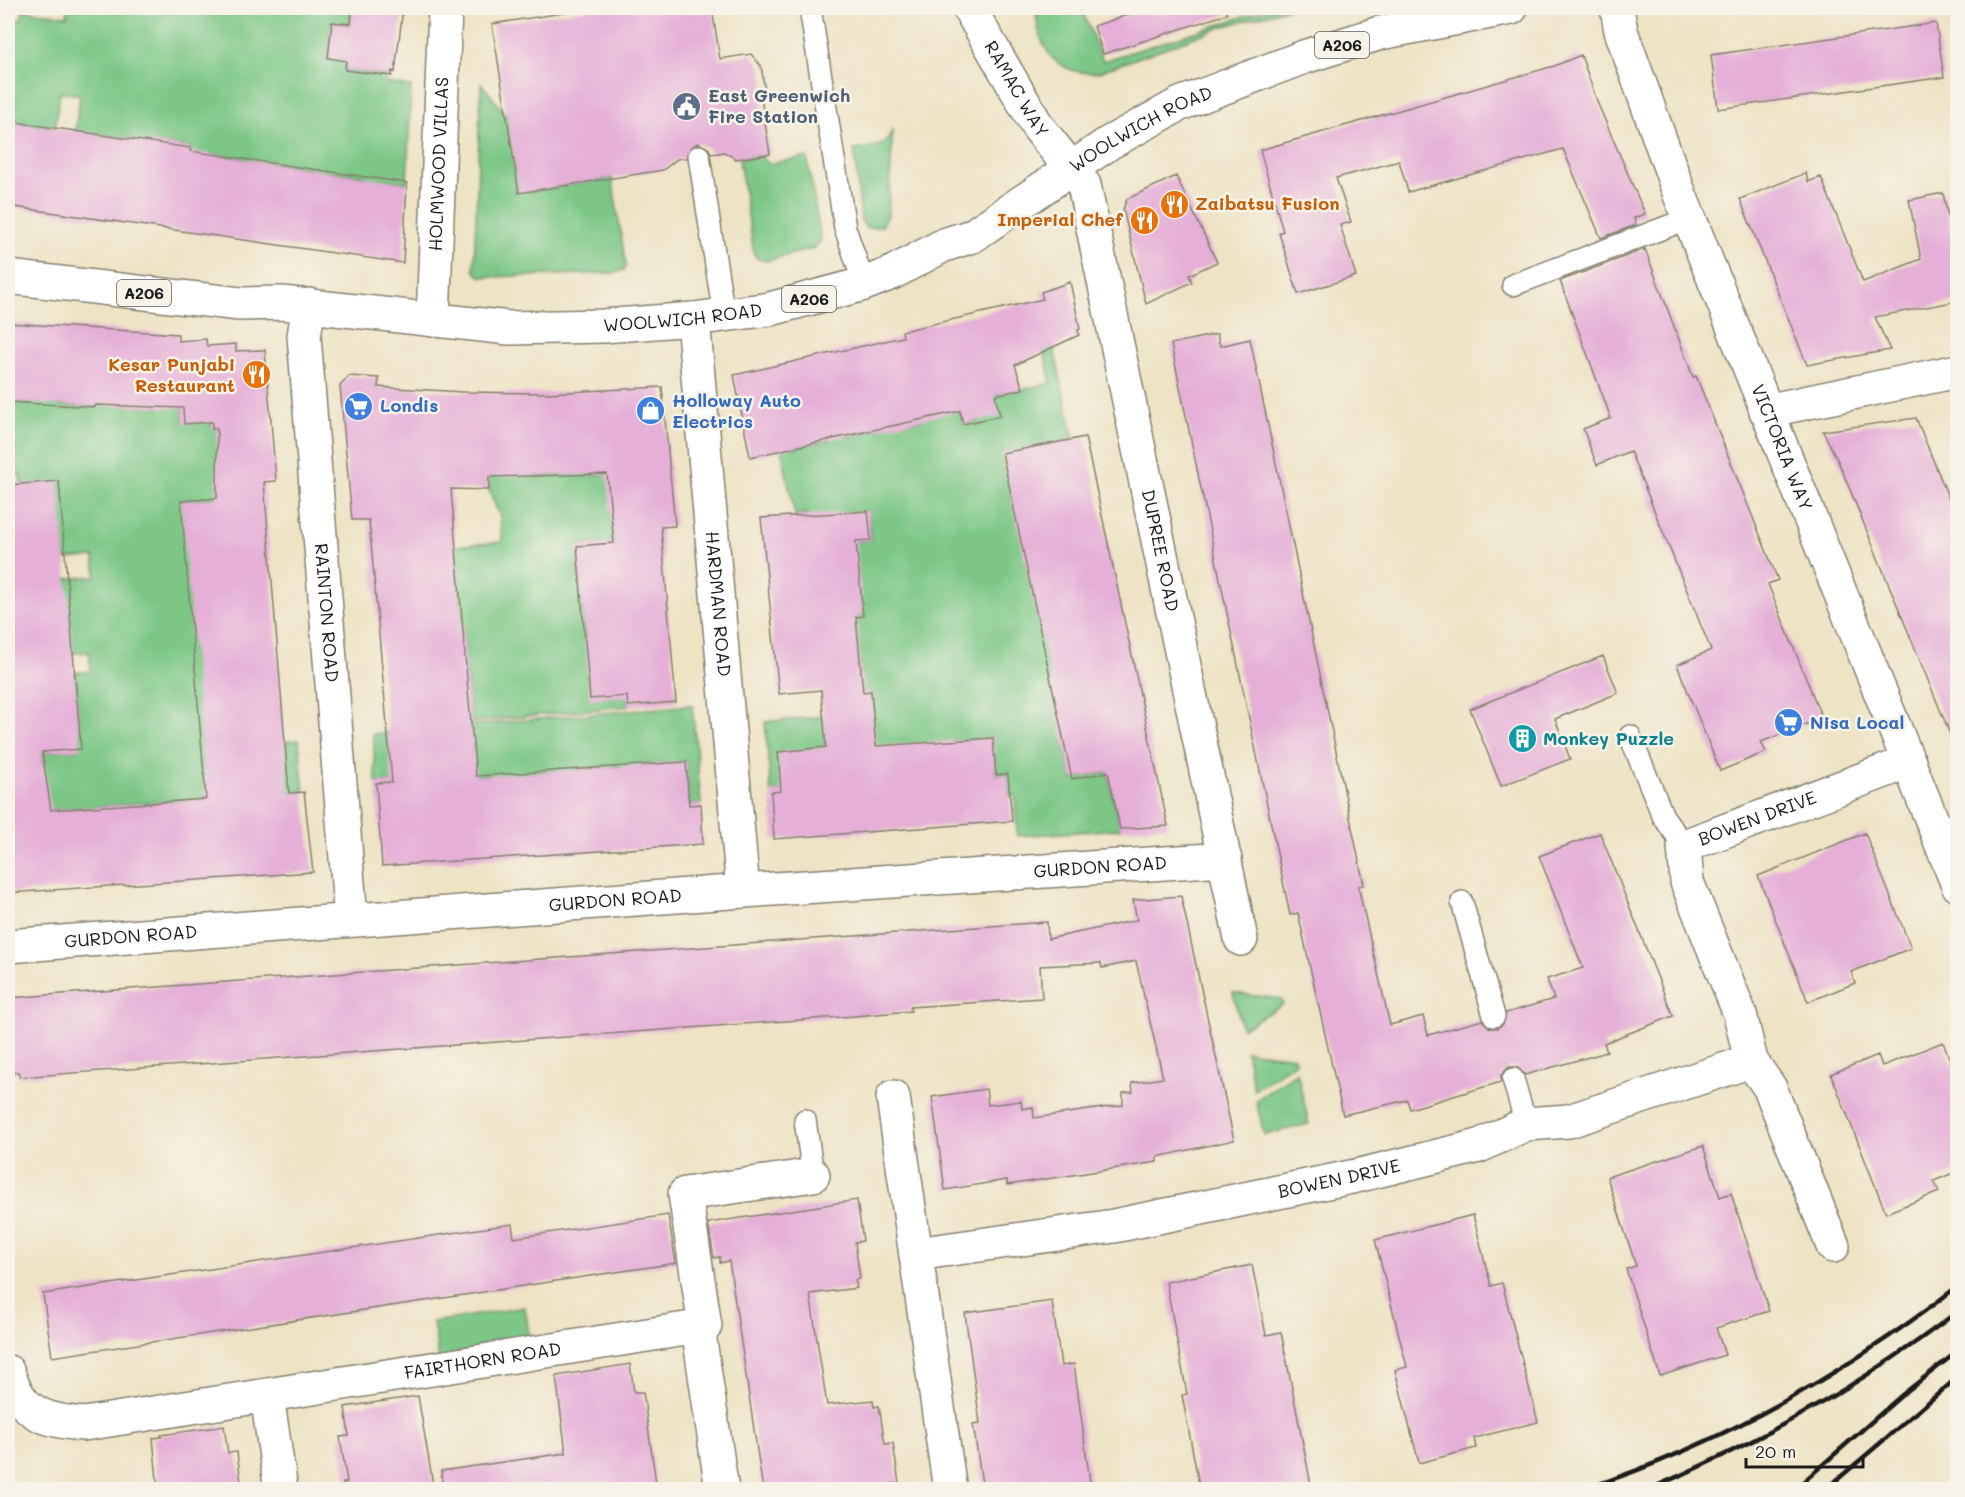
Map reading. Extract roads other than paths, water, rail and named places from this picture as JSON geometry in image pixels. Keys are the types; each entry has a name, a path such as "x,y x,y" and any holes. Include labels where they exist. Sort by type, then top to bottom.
{"street":[{"name":"HOLMWOOD VILLAS","path":"433,320 445,8"},
{"name":"RAMAC WAY","path":"969,8 1038,127 1070,168"},
{"name":"WOOLWICH ROAD","path":"8,277 240,304 309,305 433,320 538,328 708,317 770,309 864,284 892,273 944,245 972,236 1070,168 1180,104 1304,57 1380,33 1510,8"},
{"name":"VICTORIA WAY","path":"1617,8 1621,31 1690,218 1958,885"},
{"name":"DUPREE ROAD","path":"1070,168 1084,185 1241,939"},
{"name":"RAINTON ROAD","path":"309,305 304,336 351,920"},
{"name":"HARDMAN ROAD","path":"708,317 743,891"},
{"path":"1766,411 1958,371"},
{"name":"BOWEN DRIVE","path":"1833,1246 1770,1088 1751,1061 1740,1014 1687,882 1684,846 1909,762"},
{"name":"GURDON ROAD","path":"8,946 743,891 1225,859"},
{"name":"BOWEN DRIVE","path":"916,1254 1114,1226 1270,1195 1479,1146 1526,1124 1569,1121 1751,1061"},
{"path":"893,1097 950,1490"},
{"path":"722,1490 699,1328 705,1326 685,1194 813,1175"},
{"name":"FAIRTHORN ROAD","path":"9,1380 29,1409 54,1422 84,1424 699,1328"},
{"path":"267,1396 281,1490"}],"lane":[{"path":"810,8 845,228 864,284"},
{"path":"699,156 708,317"},
{"path":"1513,285 1690,218"},
{"path":"1630,736 1663,816 1684,846"},
{"path":"1462,902 1494,1016"},
{"path":"1513,1079 1526,1124"},
{"path":"805,1120 813,1175"}],"railway":[{"path":"1581,1490 1681,1452 1778,1404 1871,1349 1958,1286"},
{"path":"1647,1490 1729,1453 1808,1411 1885,1364 1958,1311"},
{"path":"1794,1490 1902,1395 1958,1351"},
{"path":"1825,1490 1958,1377"}],"place":[{"name":"East Greenwich Fire Station","path":"687,106"},
{"name":"Zaibatsu Fusion","path":"1174,204"},
{"name":"Imperial Chef","path":"1144,220"},
{"name":"Kesar Punjabi Restaurant","path":"256,375"},
{"name":"Londis","path":"359,406"},
{"name":"Holloway Auto Electrics","path":"651,411"},
{"name":"Nisa Local","path":"1789,723"},
{"name":"Monkey Puzzle","path":"1522,739"}]}
